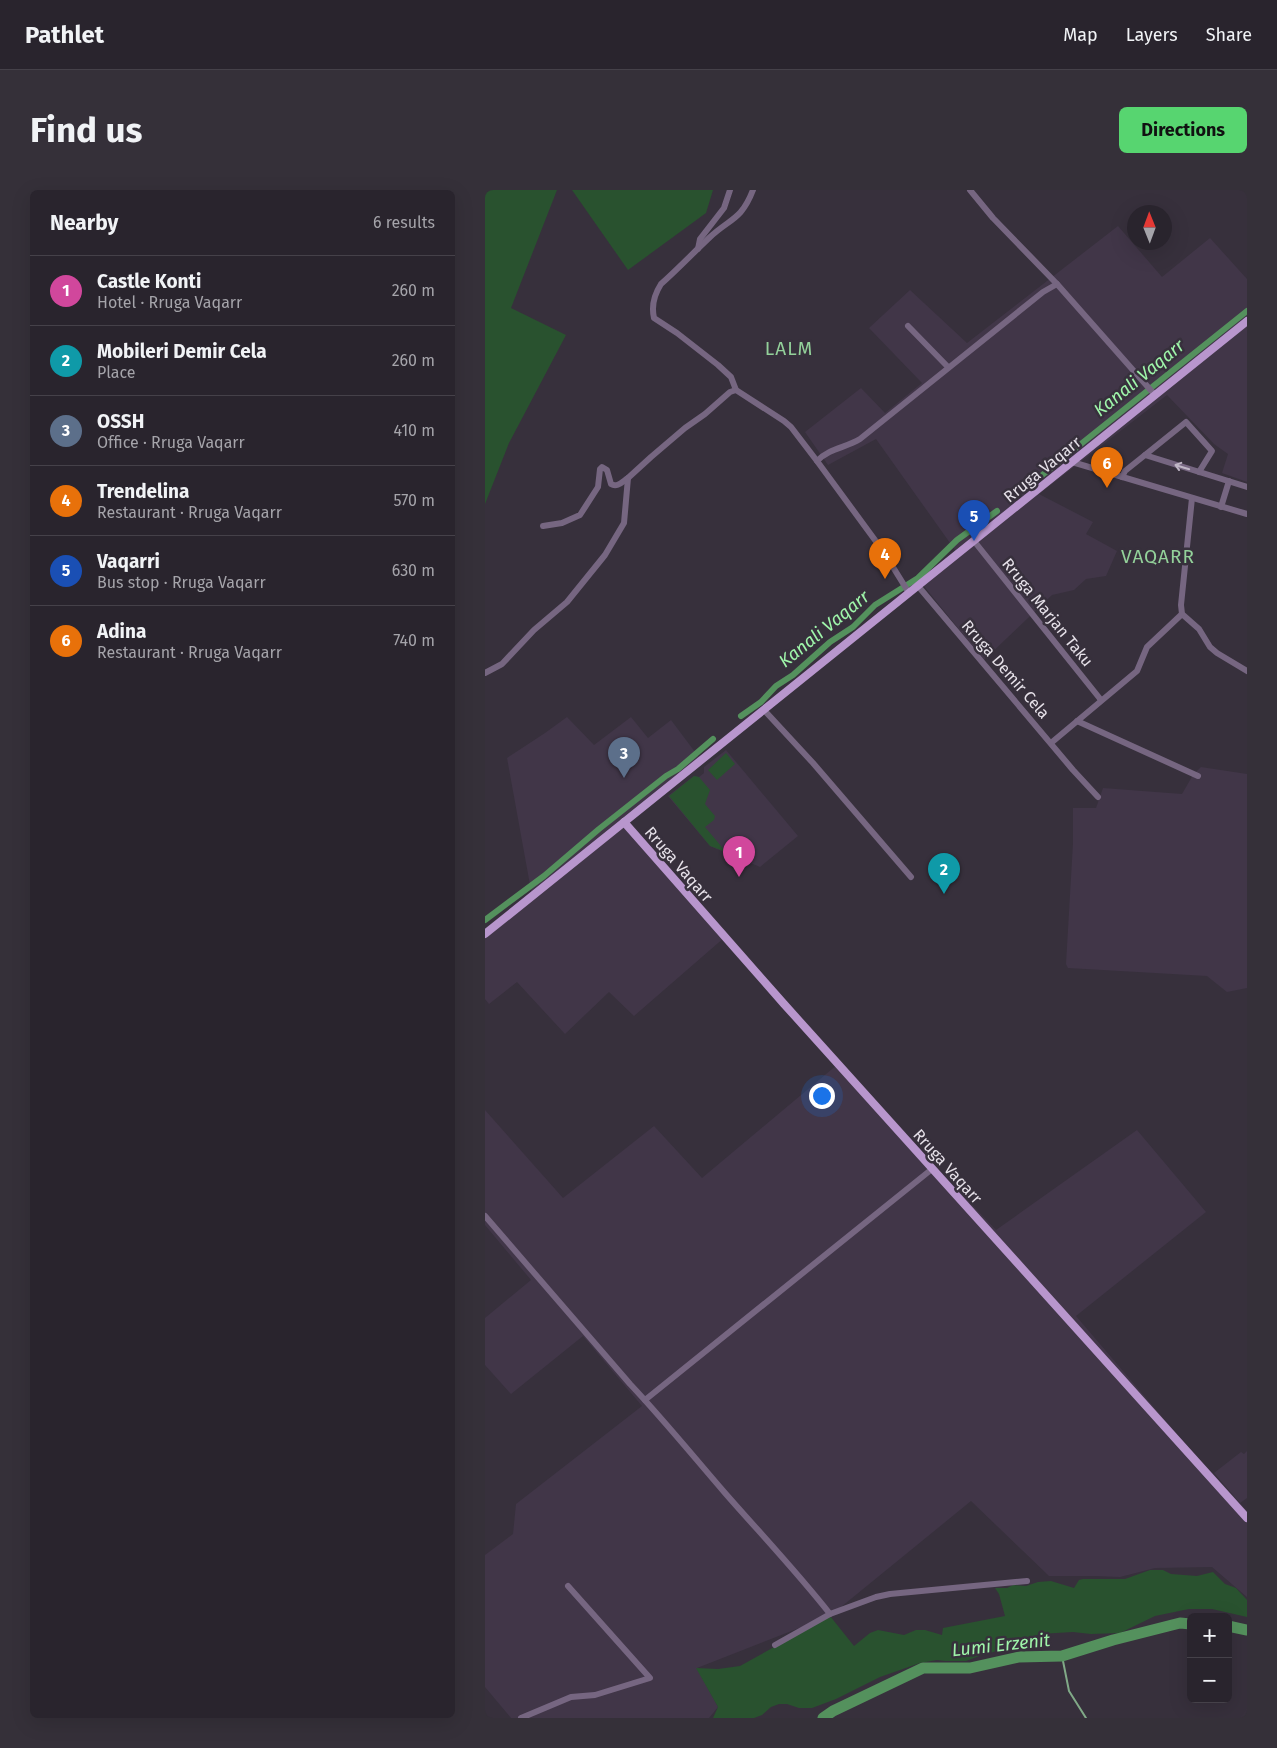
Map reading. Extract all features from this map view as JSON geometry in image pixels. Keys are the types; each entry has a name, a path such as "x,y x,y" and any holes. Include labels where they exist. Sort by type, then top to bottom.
{"main road":[{"name":"Rruga Vaqarr","path":"1247,322 1151,391 1072,462 918,586 906,588 763,710 624,822 932,1169 1247,1518"},
{"path":"485,934 624,822"}],"street":[{"path":"698,249 700,239 724,208 731,190"},
{"path":"753,190 742,212 730,223 718,230 661,284 655,293 653,303 654,318 719,364 731,376 736,390 791,427 883,551 906,588"},
{"path":"970,190 993,218 1057,284 1151,391"},
{"path":"817,460 831,450 847,446 860,439 1043,292 1057,284"},
{"path":"908,326 948,367"},
{"path":"543,526 562,523 580,515 598,487 600,469 602,467 607,470 611,484 614,486 618,485 685,428 705,414 730,392 736,390"},
{"path":"1122,477 1125,471 1186,422 1211,451 1199,472"},
{"path":"1145,455 1247,487"},
{"path":"1072,462 1247,514"},
{"path":"485,673 502,664 535,630 567,602 605,555 623,523 628,478"},
{"path":"1221,507 1229,481"},
{"path":"1192,498 1181,605 1182,614 1199,629 1217,653 1247,671"},
{"name":"Rruga Marjan Taku","path":"974,541 1101,700"},
{"name":"Rruga Demir Cela","path":"918,586 1098,797"},
{"path":"1051,743 1137,671 1147,647 1182,614"},
{"path":"763,710 813,763 911,878"},
{"path":"1077,721 1197,776"},
{"path":"645,1400 932,1169"},
{"path":"485,1216 725,1493 775,1547 830,1614"},
{"path":"775,1644 830,1614 876,1597 890,1594 1027,1581"},
{"path":"521,1718 571,1697 595,1695 650,1678 568,1586"}],"shaded area":[{"path":"1118,226 1127,236 1127,250 1139,250 1162,277 1210,238 1247,279 1247,482 1222,473 1228,454 1214,444 1167,395 1039,494 1093,522 1086,534 1117,551 1106,576 1086,579 1074,590 1052,595 984,660 923,585 955,550 876,439 828,465 805,432 861,388 885,413 922,383 869,328 910,290 967,343"},
{"path":"567,717 594,745 631,717 648,738 671,720 701,760 624,822 725,937 634,1016 609,992 565,1034 517,982 489,1004 485,999 485,934 532,896 507,758"},
{"path":"726,750 798,836 760,867 710,846 668,796 694,776 699,777 704,773 704,767"},
{"path":"1201,767 1247,774 1247,988 1227,992 1207,976 1068,968 1066,964 1073,843 1073,808 1096,808 1103,788 1182,794 1193,775"},
{"path":"838,1064 996,1230 1137,1130 1206,1212 1076,1316 1181,1439 1247,1511 1247,1597 1212,1567 1155,1568 1120,1577 1049,1576 971,1501 830,1616 697,1668 718,1707 709,1718 511,1718 485,1687 485,1555 513,1534 516,1504 642,1406 583,1336 511,1394 485,1365 485,1318 531,1280 485,1225 485,1110 563,1198 654,1126 702,1178"},
{"path":"1247,1451 1247,1498 1240,1503 1214,1473 1241,1452 1244,1454"}],"green space":[{"path":"485,190 557,190 511,308 566,335 509,443 485,504"},
{"path":"572,190 713,190 706,213 628,270"},
{"path":"726,753 735,764 717,780 708,770"},
{"path":"694,776 699,777 710,790 705,804 715,816 714,820 705,827 726,852 710,846 669,796"},
{"path":"1150,1570 1163,1570 1171,1574 1197,1576 1213,1572 1225,1584 1236,1588 1247,1600 1247,1617 1212,1609 1189,1609 1155,1616 1120,1633 1091,1634 1073,1632 1039,1634 1020,1645 966,1661 937,1660 920,1663 880,1677 836,1699 812,1708 799,1708 787,1704 779,1704 754,1718 713,1718 718,1707 696,1668 718,1669 740,1666 830,1616 854,1646 870,1633 878,1630 904,1635 916,1630 925,1630 942,1635 943,1628 1005,1616 999,1594 995,1588 1007,1588 1013,1585 1026,1586 1038,1582 1051,1581 1074,1588 1079,1580 1083,1579 1125,1579"}],"waterway":[{"name":"Kanali Vaqarr","path":"1026,488 1247,311"},
{"name":"Kanali Vaqarr","path":"741,716 761,702 776,686 793,675 830,642 853,627 875,605 918,578 957,540 997,511"},
{"path":"485,920 544,876 599,829 666,776 678,769 713,739"},
{"name":"Lumi Erzenit","path":"823,1718 833,1711 923,1668 970,1668 1019,1657 1062,1656 1113,1640 1180,1623 1187,1624"},
{"name":"Lumi Erzenit","path":"1232,1627 1247,1630"},
{"path":"1062,1656 1069,1691 1086,1718"}],"place":[{"name":"Adina","path":"1107,488"},
{"name":"Vaqarri","path":"974,541"},
{"name":"Trendelina","path":"885,579"},
{"name":"OSSH","path":"624,778"},
{"name":"Castle Konti","path":"739,877"},
{"name":"Mobileri Demir Cela","path":"944,894"}],"district":[{"name":"LALM","path":"789,348"},
{"name":"VAQARR","path":"1158,556"}]}
